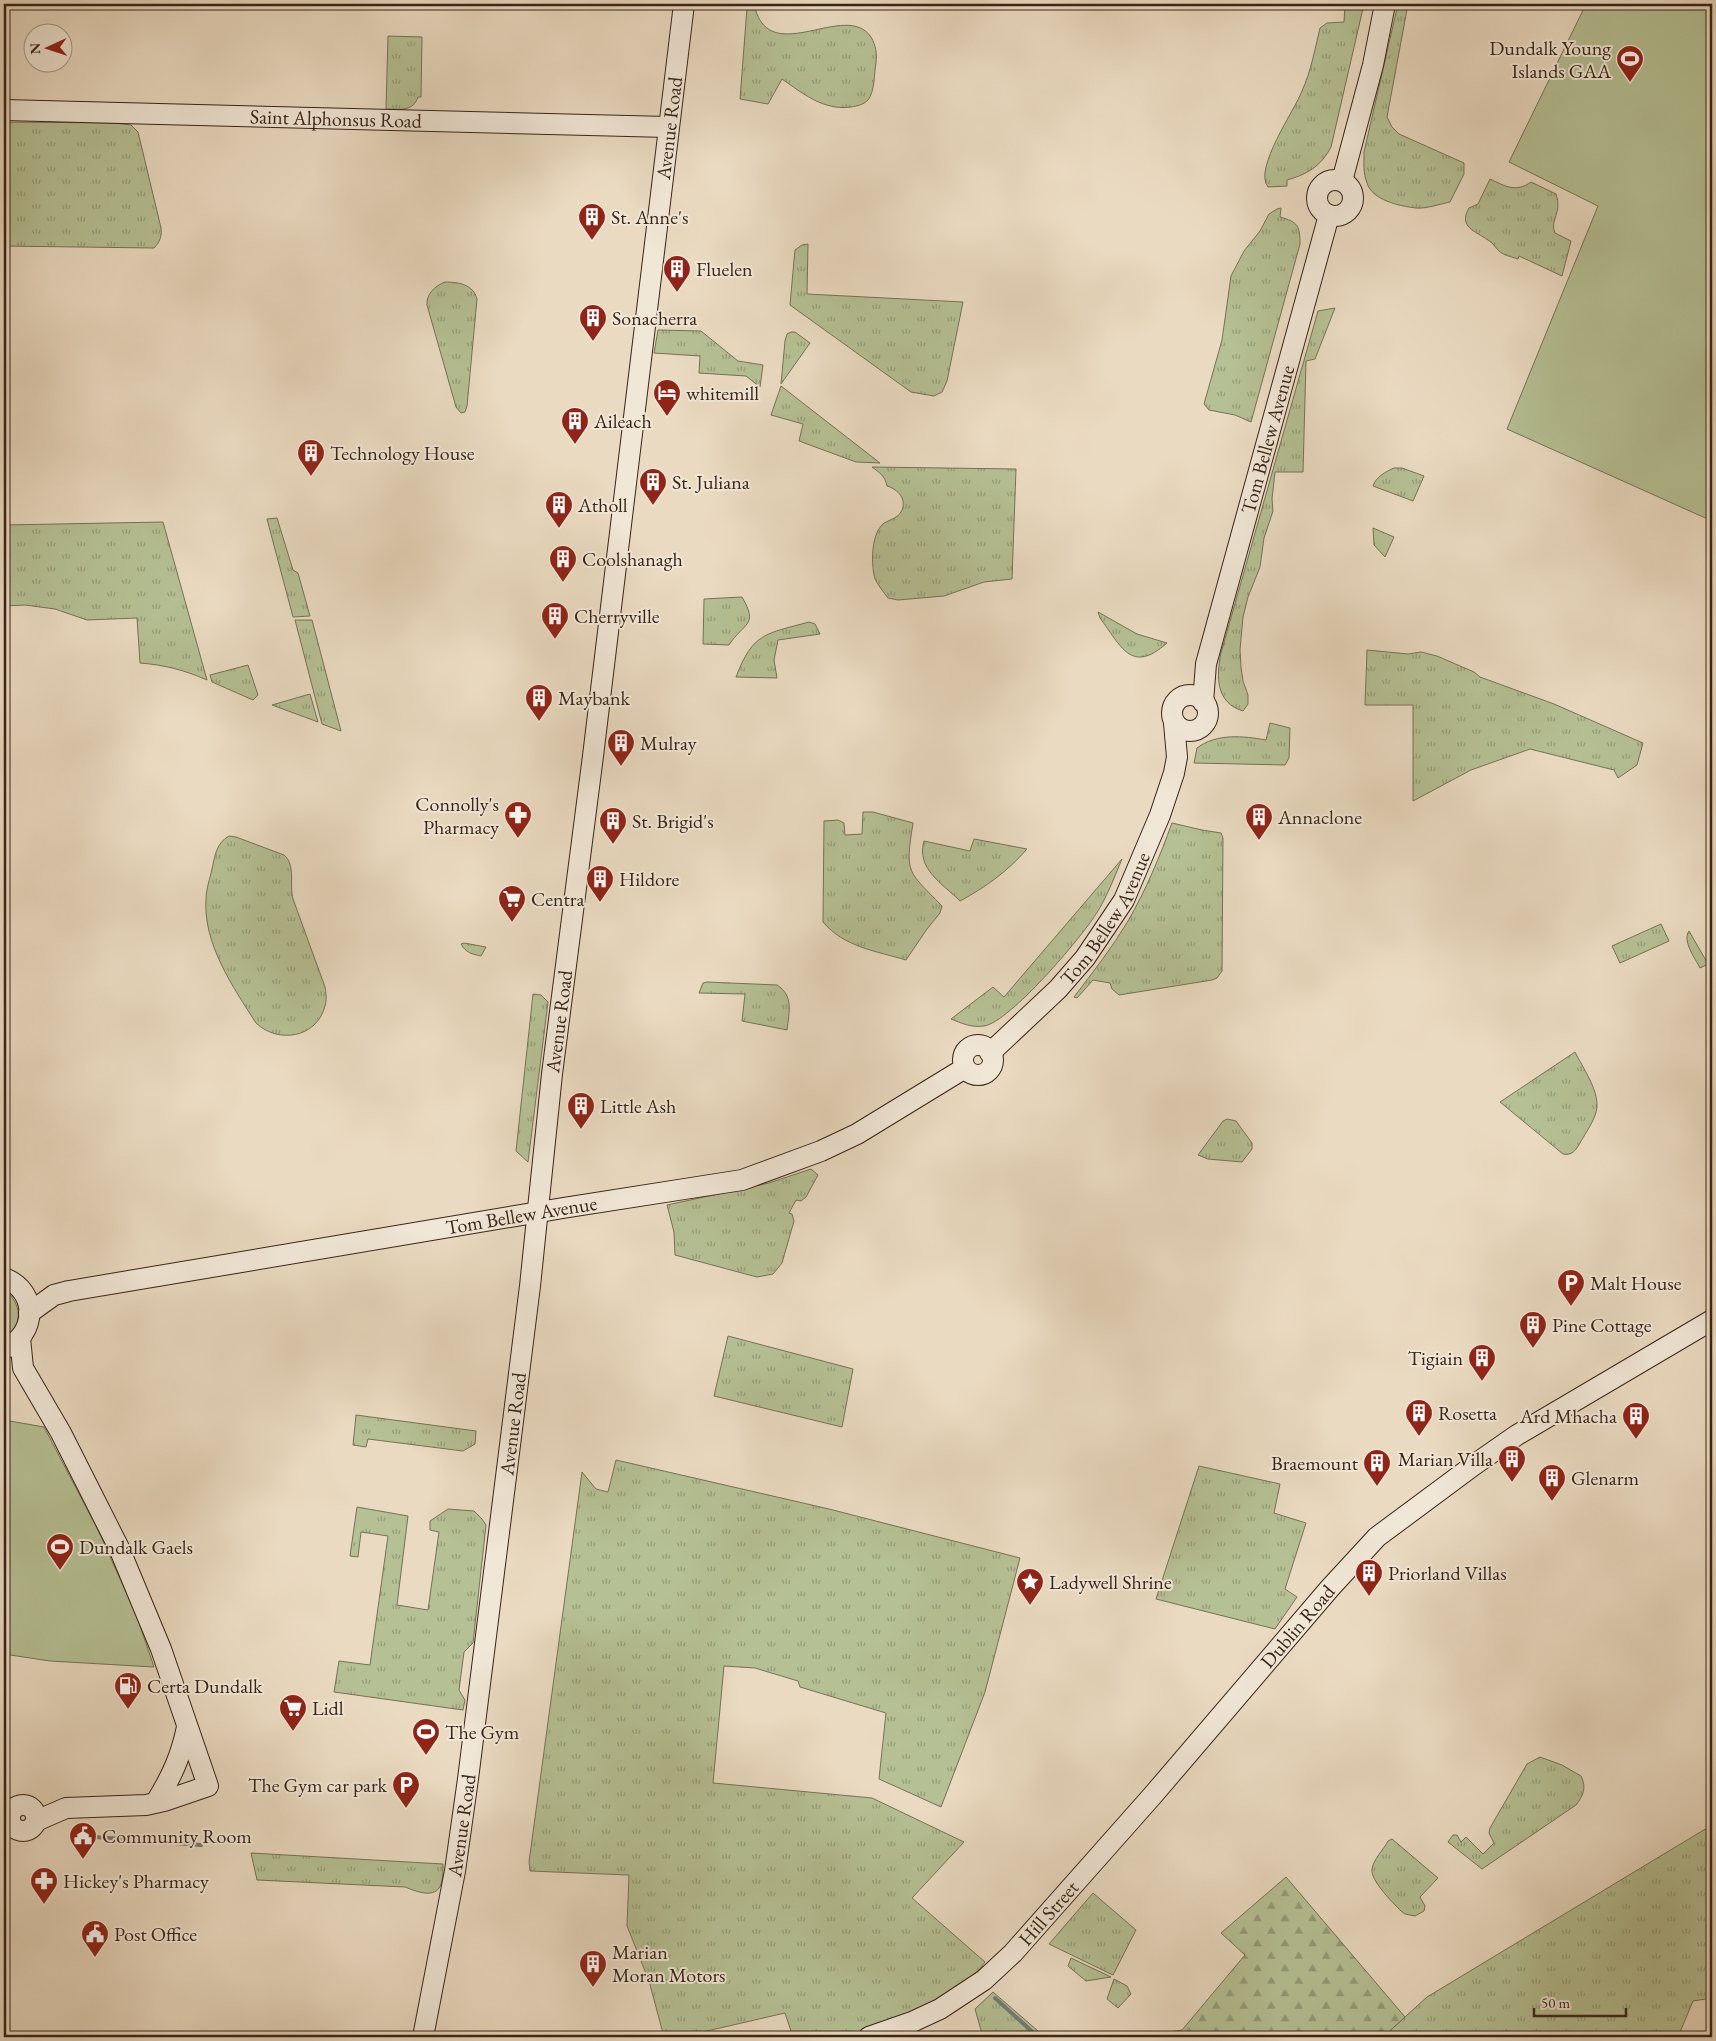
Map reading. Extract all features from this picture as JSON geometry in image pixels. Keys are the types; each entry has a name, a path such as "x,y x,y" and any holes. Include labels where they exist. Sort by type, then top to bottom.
{"street":[{"name":"Avenue Road","path":"423,2037 455,1870 466,1788 538,1213 554,1064 684,4"},
{"name":"Tom Bellew Avenue","path":"1195,699 1330,215 1344,214 1353,204 1353,193 1349,185 1342,181 1372,65 1385,4"},
{"name":"Saint Alphonsus Road","path":"4,110 668,127"},
{"path":"1179,698 1195,699 1207,711 1206,721 1193,731 1183,730 1174,723 1172,712 1179,698"},
{"name":"Tom Bellew Avenue","path":"30,1313 54,1295 69,1291 742,1180 779,1168 856,1134 965,1068 964,1054 970,1048 983,1047 990,1053 1058,989 1085,958 1124,900 1160,815 1174,773 1177,757 1174,723"},
{"name":"Tom Bellew Avenue","path":"1177,757 1193,731"},
{"name":"Tom Bellew Avenue","path":"12,1283 54,1295"},
{"path":"4,1349 20,1338 27,1326 30,1313 26,1297 12,1283"},
{"name":"Dublin Road","path":"1194,1745 1330,1588 1377,1537 1517,1435 1712,1320"},
{"path":"7,1819 14,1827 21,1831 29,1830 33,1814 66,1808 133,1806 156,1802 208,1786 161,1648 119,1548 61,1433 23,1368 20,1338"},
{"path":"4,1355 23,1368"},
{"path":"156,1802 182,1753 187,1727"},
{"name":"Hill Street","path":"869,2037 932,2013 962,1995 989,1975 1038,1926 1194,1745"}],"green space":[{"path":"1328,4 1364,4 1331,147 1323,159 1313,168 1287,180 1287,186 1268,187 1265,178 1270,154 1305,83 1320,28 1327,23 1344,22 1345,5"},
{"path":"1398,4 1408,4 1387,117 1392,127 1399,134 1464,163 1464,174 1450,202 1424,208 1402,206 1380,198 1370,189 1364,171 1364,152"},
{"path":"1586,4 1712,4 1712,521 1507,429 1598,206 1509,162"},
{"path":"747,8 755,8 764,25 776,33 792,34 845,25 859,28 871,37 876,53 876,63 873,87 868,100 853,107 841,108 823,104 797,90 782,79 768,104 740,99"},
{"path":"388,36 422,37 421,97 418,97 413,105 405,109 386,109"},
{"path":"4,122 115,123 131,125 138,132 161,228 160,239 156,246 154,248 4,246"},
{"path":"1490,179 1515,188 1531,182 1556,194 1558,206 1554,224 1555,233 1571,241 1562,276 1519,256 1518,259 1503,254 1490,241 1473,231 1467,224 1466,214 1469,208 1478,204"},
{"path":"1281,208 1280,217 1291,221 1297,226 1300,244 1251,422 1235,415 1209,410 1204,404 1222,340 1231,276 1244,251 1260,231 1269,214"},
{"path":"808,244 807,294 963,302 947,381 942,392 934,396 911,392 790,305 795,250 802,245"},
{"path":"445,282 460,283 469,287 477,299 467,406 465,412 461,413 456,407 427,305 428,297 432,291"},
{"path":"1335,308 1315,359 1306,361 1303,472 1275,472 1272,499 1273,511 1264,538 1260,567 1248,597 1243,617 1240,650 1243,681 1248,695 1248,704 1243,711 1227,702 1220,688 1221,653 1318,311"},
{"path":"658,330 701,331 738,361 763,365 760,387 746,376 699,373 700,356 654,353"},
{"path":"795,332 810,343 781,384 785,341 787,334"},
{"path":"781,386 880,463 856,462 799,441 803,424 771,415"},
{"path":"872,467 1016,469 1012,579 984,582 944,596 898,600 888,598 875,579 873,566 874,543 878,530 882,525 895,518 901,512 903,499 898,492 887,486 880,473"},
{"path":"1394,468 1402,468 1424,476 1413,501 1373,486 1379,477"},
{"path":"277,518 293,570 298,573 310,616 293,617 267,519"},
{"path":"163,522 207,680 174,668 140,663 137,618 87,620 55,609 25,605 4,606 4,525"},
{"path":"1373,528 1394,537 1385,557 1374,545"},
{"path":"742,597 749,614 748,623 729,645 703,644 704,599"},
{"path":"1098,612 1137,634 1167,643 1144,657 1136,657 1121,647 1100,618"},
{"path":"295,620 312,620 341,731 322,724"},
{"path":"809,622 815,624 820,634 778,640 774,660 777,678 736,677 742,662 755,643 771,633"},
{"path":"1367,650 1408,654 1421,652 1437,656 1474,672 1480,677 1554,704 1643,743 1637,765 1618,778 1614,770 1530,749 1471,770 1413,801 1413,705 1365,705"},
{"path":"248,665 258,695 253,700 212,682 210,675"},
{"path":"310,694 318,722 272,705"},
{"path":"1270,723 1290,728 1289,758 1285,765 1194,763 1197,748 1213,740 1230,737 1248,737 1266,740"},
{"path":"863,812 873,812 913,823 909,852 911,870 915,877 942,906 940,913 906,960 851,943 831,930 823,922 824,821 838,820 844,823 845,835 862,834"},
{"path":"1172,823 1221,833 1223,838 1222,971 1217,978 1212,980 1119,995 1112,989 1110,983 1093,980 1077,998 1074,997 1128,921 1152,873"},
{"path":"229,836 284,855 290,864 293,899 326,994 326,1003 321,1017 305,1031 296,1034 275,1034 265,1030 256,1023 229,980 214,949 206,916 206,899 217,850 221,842"},
{"path":"974,839 1027,849 996,878 960,901 927,868 923,851 924,841 970,851"},
{"path":"1122,859 1104,901 1088,926 1061,959 1027,995 996,1021 984,1026 971,1026 951,1019 993,987 1004,997"},
{"path":"1661,924 1669,941 1620,963 1612,946"},
{"path":"1689,931 1708,964 1700,968 1688,944 1687,935"},
{"path":"461,944 486,947 481,956 467,951"},
{"path":"703,983 777,985 786,994 788,999 787,1030 742,1021 745,994 699,993"},
{"path":"533,994 541,995 548,1002 528,1162 516,1151"},
{"path":"1575,1052 1593,1086 1597,1107 1593,1121 1578,1146 1573,1152 1563,1154 1500,1102"},
{"path":"1227,1119 1236,1121 1252,1143 1252,1149 1242,1162 1208,1159 1198,1155 1223,1121"},
{"path":"811,1169 818,1175 806,1197 801,1201 796,1200 789,1213 792,1214 794,1221 782,1263 773,1274 757,1277 675,1255 674,1232 667,1205 769,1183"},
{"path":"4,1290 10,1295 17,1307 18,1321 4,1338"},
{"path":"728,1336 853,1369 842,1427 714,1396"},
{"path":"356,1415 476,1431 475,1444 463,1451 368,1439 366,1447 353,1445"},
{"name":"Dundalk Gaels","path":"4,1420 44,1427 97,1528 136,1614 154,1667 50,1661 4,1654"},
{"path":"616,1460 829,1509 1020,1558 985,1692 941,1807 879,1779 886,1713 800,1687 798,1681 755,1668 724,1666 713,1783 872,1798 964,1842 912,1898 985,1962 975,1974 940,1998 875,2026 834,2038 793,2037 785,2013 681,2037 664,2037 649,1981 627,1926 629,1875 530,1871 529,1862 582,1472 596,1489 608,1492"},
{"path":"1199,1466 1280,1484 1274,1513 1306,1523 1285,1589 1297,1597 1275,1629 1156,1599"},
{"path":"357,1507 408,1516 397,1605 428,1610 439,1532 430,1530 430,1521 448,1509 474,1511 486,1525 473,1643 464,1652 459,1690 465,1700 463,1710 334,1692 339,1661 370,1665 388,1536 361,1532 358,1557 350,1556"},
{"path":"1540,1757 1562,1765 1581,1776 1584,1788 1581,1798 1576,1805 1482,1869 1448,1842 1453,1835 1457,1835 1461,1842 1466,1837 1483,1854 1494,1843 1489,1833 1490,1828 1527,1764"},
{"path":"1712,1825 1712,1998 1693,2001 1678,2037 1383,2037 1427,1997"},
{"path":"1392,1839 1438,1878 1420,1897 1425,1906 1424,1911 1415,1916 1401,1911 1383,1891 1372,1874 1374,1862 1388,1841"},
{"path":"251,1853 443,1864 443,1877 438,1889 430,1893 419,1892 405,1887 257,1880"},
{"path":"1286,1877 1405,2017 1383,2037 1140,2037 1182,2030 1245,1955 1221,1933"},
{"path":"1093,1893 1136,1930 1113,1975 1049,1944"},
{"path":"1071,1958 1111,1977 1086,1981 1068,1966"},
{"path":"1114,1979 1127,1986 1131,1994 1118,2008 1107,1999"},
{"path":"993,1992 1045,2037 983,2037 975,2009"}],"waterway":[{"path":"81,1836 201,1845"},
{"path":"995,1998 1038,2037"}],"place":[{"name":"Dundalk Young Islands GAA","path":"1630,83"},
{"name":"St. Anne's","path":"592,241"},
{"name":"Fluelen","path":"677,293"},
{"name":"Sonacherra","path":"593,342"},
{"name":"whitemill","path":"667,417"},
{"name":"Aileach","path":"575,445"},
{"name":"Technology House","path":"311,477"},
{"name":"St. Juliana","path":"653,506"},
{"name":"Atholl","path":"559,529"},
{"name":"Coolshanagh","path":"563,583"},
{"name":"Cherryville","path":"555,640"},
{"name":"Maybank","path":"539,722"},
{"name":"Mulray","path":"621,767"},
{"name":"Connolly's Pharmacy","path":"518,839"},
{"name":"Annaclone","path":"1259,841"},
{"name":"St. Brigid's","path":"613,845"},
{"name":"Hildore","path":"600,903"},
{"name":"Centra","path":"512,923"},
{"name":"Little Ash","path":"581,1130"},
{"name":"Malt House","path":"1571,1307"},
{"name":"Pine Cottage","path":"1533,1349"},
{"name":"Tigiain","path":"1482,1382"},
{"name":"Rosetta","path":"1419,1437"},
{"name":"Ard Mhacha","path":"1636,1440"},
{"name":"Marian Villa","path":"1512,1483"},
{"name":"Braemount","path":"1377,1487"},
{"name":"Glenarm","path":"1552,1502"},
{"name":"Dundalk Gaels","path":"60,1571"},
{"name":"Priorland Villas","path":"1369,1597"},
{"name":"Ladywell Shrine","path":"1030,1606"},
{"name":"Certa Dundalk","path":"128,1710"},
{"name":"Lidl","path":"293,1732"},
{"name":"The Gym","path":"426,1756"},
{"name":"The Gym car park","path":"406,1809"},
{"name":"Community Room","path":"83,1860"},
{"name":"Hickey's Pharmacy","path":"44,1905"},
{"name":"Post Office","path":"95,1958"},
{"name":"Marian Moran Motors","path":"593,1988"}]}
